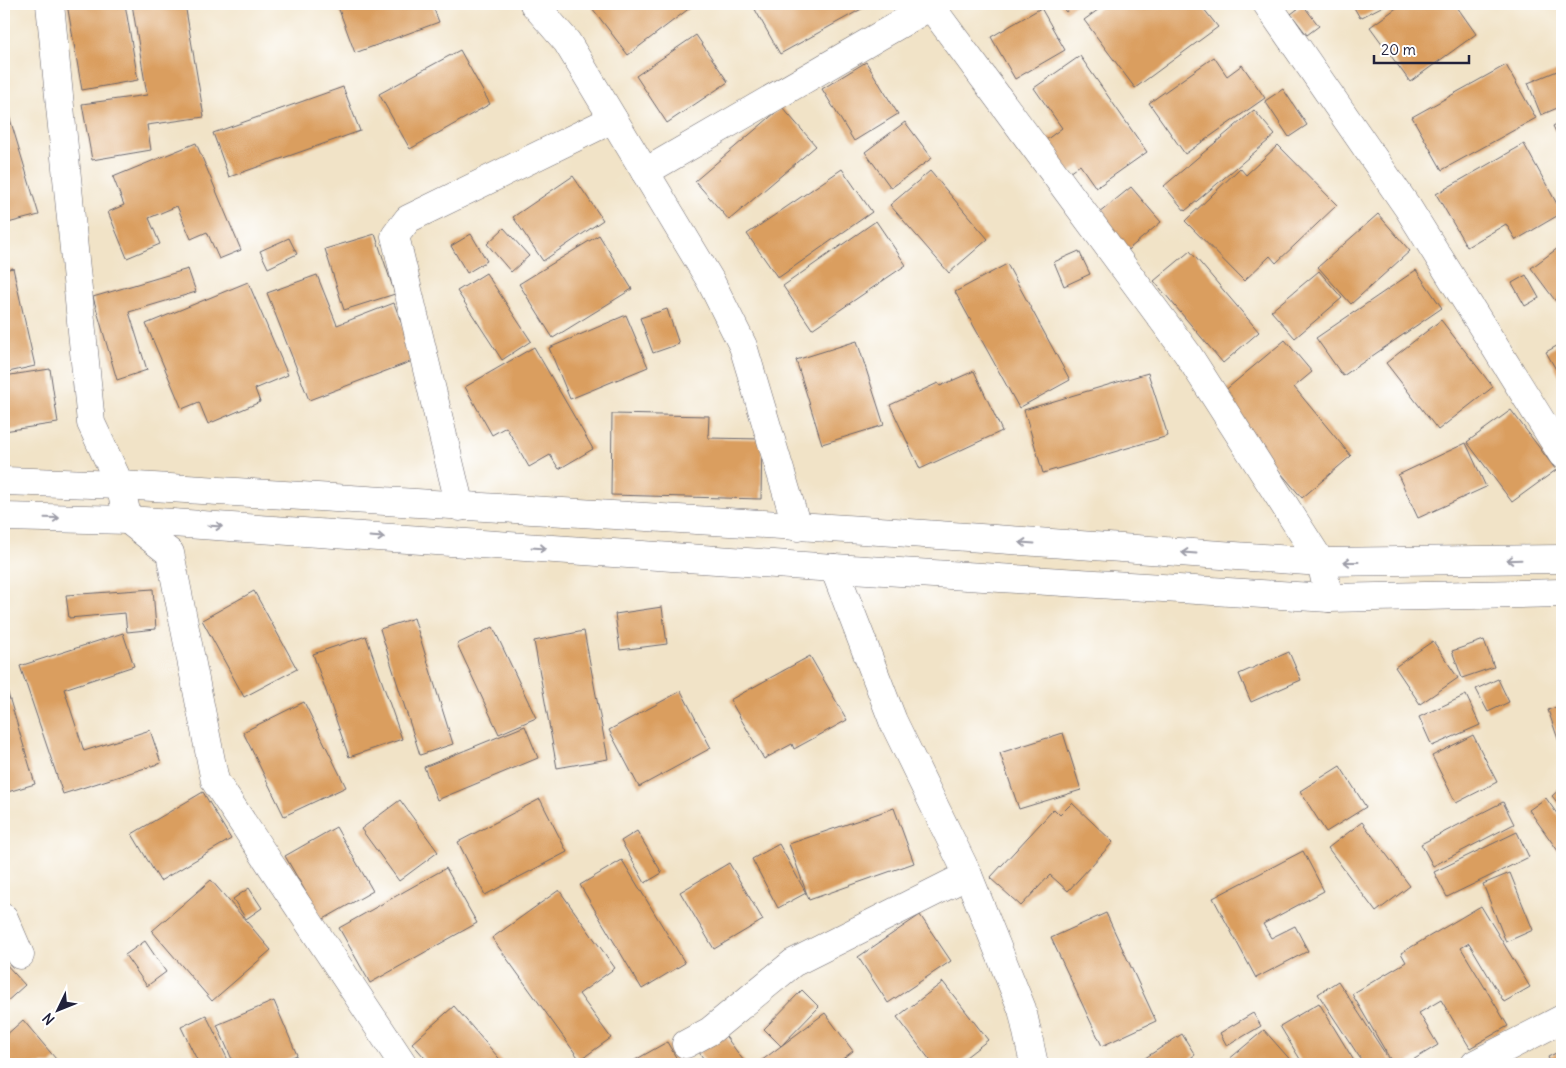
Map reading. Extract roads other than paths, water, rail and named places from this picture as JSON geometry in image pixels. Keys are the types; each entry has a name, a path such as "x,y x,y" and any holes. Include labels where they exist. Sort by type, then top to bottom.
{"street":[{"path":"50,4 91,423 120,485 128,520 170,553 215,781 403,1064"},
{"path":"534,4 567,42 710,280 743,346 797,527"},
{"path":"1267,4 1408,208 1562,454"},
{"path":"645,172 930,5 1187,353 1321,562 1329,598"},
{"path":"460,508 395,236 408,219 613,119"},
{"path":"4,481 120,485 1321,562 1562,558"},
{"path":"4,517 128,520 834,568 1329,598 1562,593"},
{"path":"834,568 893,721 968,875 1022,1009 1034,1064"},
{"path":"686,1044 710,1030 794,963 968,875"},
{"path":"4,918 20,955"},
{"path":"1475,1064 1562,1019"}]}
